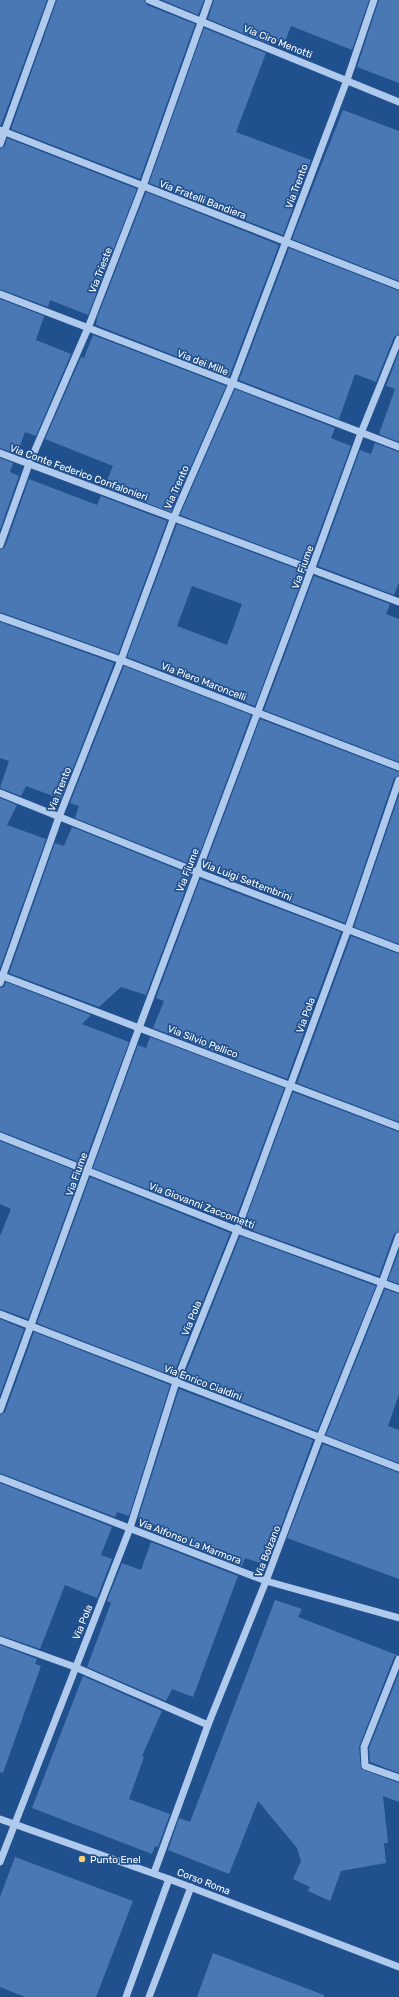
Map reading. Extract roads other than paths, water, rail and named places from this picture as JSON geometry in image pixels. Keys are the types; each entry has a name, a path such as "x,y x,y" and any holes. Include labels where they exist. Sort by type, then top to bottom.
{"street":[{"path":"0,144 2,131 52,0"},
{"name":"Via Ciro Menotti","path":"149,0 399,102"},
{"name":"Via Trieste","path":"0,545 29,464 88,328 143,186 209,0"},
{"name":"Via Trento","path":"1,978 59,817 121,660 174,517 232,384 347,80 374,0"},
{"name":"Via Fratelli Bandiera","path":"2,131 399,286"},
{"name":"Via dei Mille","path":"0,294 399,447"},
{"name":"Via Fiume","path":"0,1410 197,872 311,570 361,432 399,339"},
{"name":"Via Conte Federico Confalonieri","path":"0,453 399,602"},
{"name":"Via Piero Maroncelli","path":"0,617 121,660 399,767"},
{"name":"Via Pola","path":"0,1862 130,1528 176,1382 237,1230 348,929 399,780"},
{"name":"Via Luigi Settembrini","path":"0,793 197,872 399,949"},
{"name":"Via Silvio Pellico","path":"1,978 139,1028 399,1127"},
{"name":"Via Giovanni Zaccometti","path":"0,1136 237,1230 399,1289"},
{"name":"Via Bolzano","path":"154,1873 208,1725 266,1581 320,1437 382,1283 399,1236"},
{"name":"Via Enrico Cialdini","path":"0,1314 30,1327 399,1468"},
{"name":"Via Alfonso La Marmora","path":"0,1478 266,1581 399,1618"},
{"path":"0,1640 75,1667 208,1725"},
{"path":"399,1659 364,1747 365,1766 399,1778"},
{"name":"Corso Roma","path":"0,1819 154,1873 399,1967"},
{"path":"126,1997 169,1879"},
{"path":"149,1997 191,1887"}],"place":[{"name":"Punto Enel","path":"82,1859"}]}
